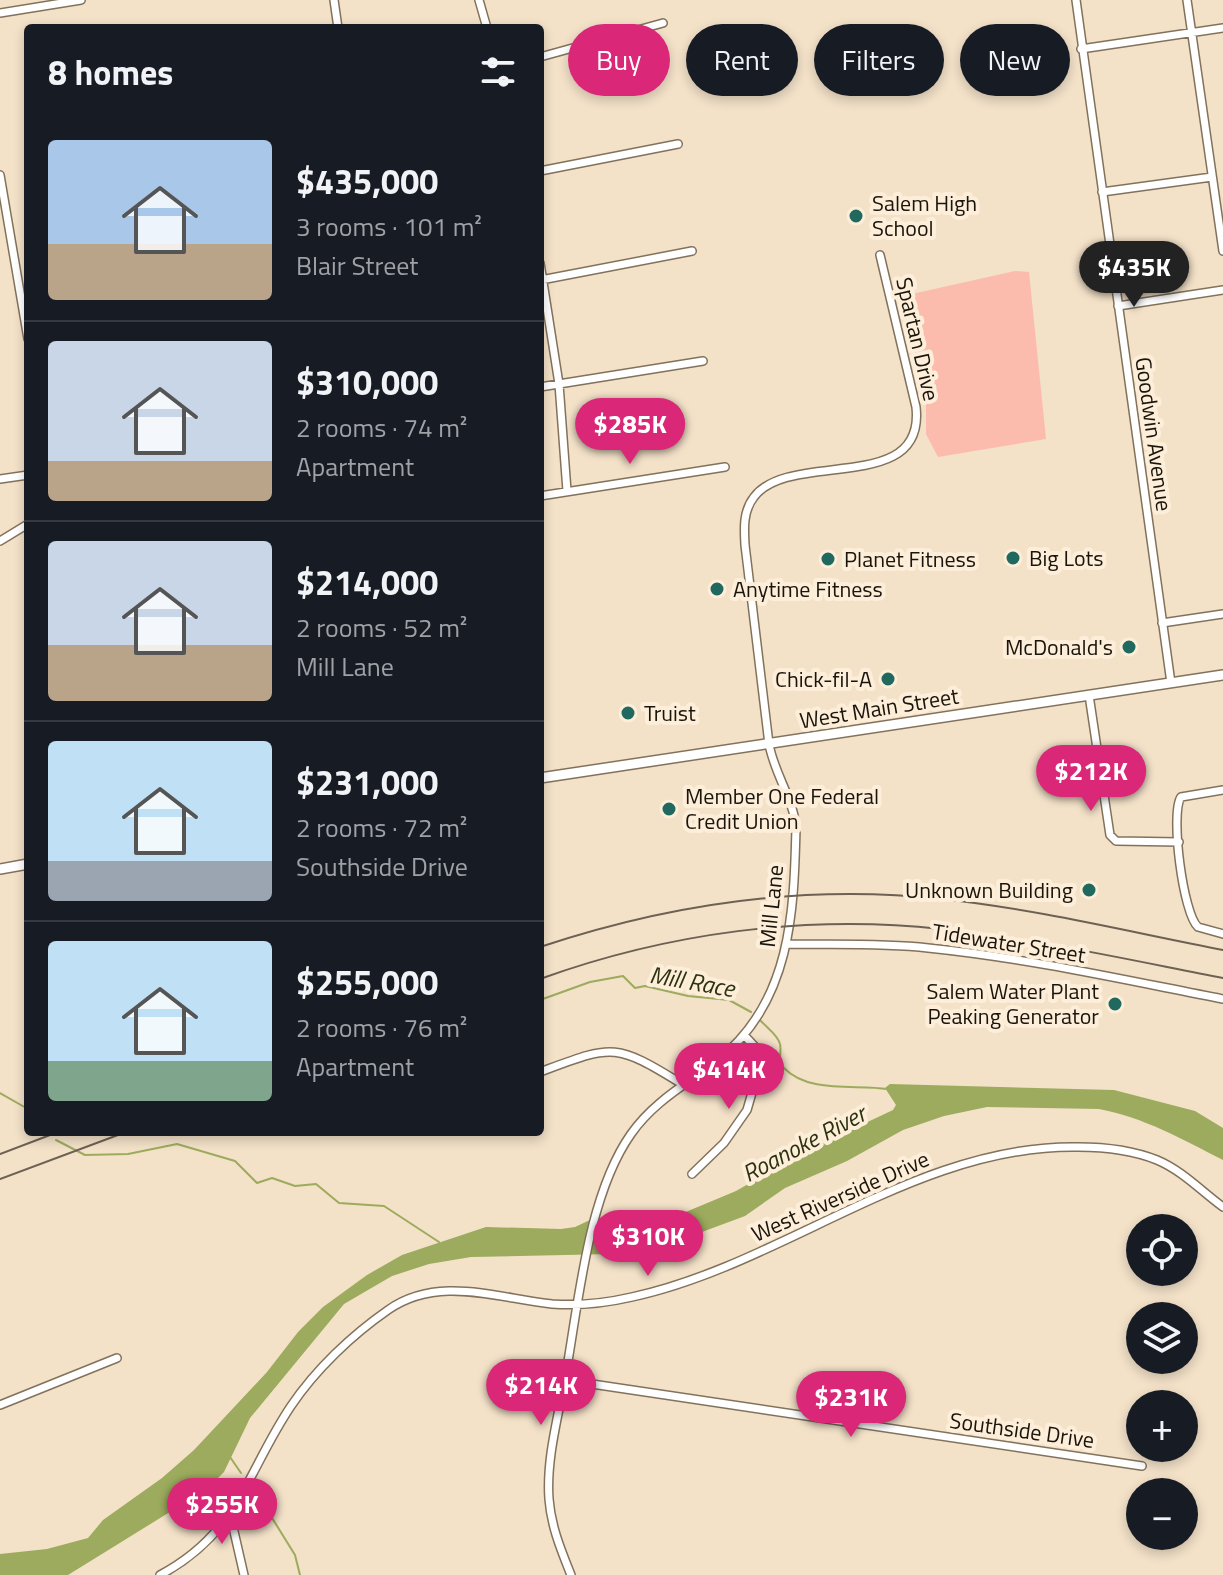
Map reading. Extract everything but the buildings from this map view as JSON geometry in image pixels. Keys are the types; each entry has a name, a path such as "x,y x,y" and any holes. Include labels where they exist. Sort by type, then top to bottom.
{"main road":[{"name":"West Main Street","path":"544,777 1223,675"},
{"path":"0,869 24,865"}],"street":[{"path":"0,13 81,0"},
{"path":"334,0 337,24"},
{"path":"479,0 486,24"},
{"name":"Goodwin Avenue","path":"1076,0 1171,683"},
{"path":"1187,0 1223,251"},
{"path":"544,56 663,23"},
{"path":"1081,49 1223,28"},
{"path":"544,170 678,144"},
{"path":"0,175 24,317"},
{"path":"1102,192 1212,177"},
{"path":"0,246 11,244"},
{"path":"544,280 692,251"},
{"name":"Spartan Drive","path":"769,744 746,558 746,513 754,496 771,483 882,461 903,449 914,433 916,407 880,255"},
{"path":"1118,306 1223,290"},
{"path":"544,292 559,384 567,491"},
{"path":"544,386 703,361"},
{"path":"544,495 725,467"},
{"path":"0,479 24,476"},
{"path":"0,541 24,526"},
{"path":"1162,623 1223,614"},
{"path":"1089,695 1110,835 1116,841 1179,842"},
{"name":"Mill Lane","path":"571,1575 554,1528 549,1497 551,1457 583,1274 612,1168 629,1136 652,1108 715,1062 744,1035 774,988 787,944 796,827 769,744"},
{"path":"1223,790 1186,795 1179,799 1176,808 1186,898 1192,921 1203,929 1223,934"},
{"name":"Tidewater Street","path":"787,944 907,946 969,953 1223,999"},
{"path":"692,1174 731,1134 747,1110 760,1065 757,1049 744,1035"},
{"path":"544,1070 593,1052 612,1050 635,1057 682,1084"},
{"name":"West Riverside Drive","path":"160,1575 200,1549 230,1514 302,1390 349,1343 400,1303 423,1293 446,1290 578,1305 632,1298 683,1283 943,1171 997,1155 1034,1149 1086,1147 1141,1155 1180,1173 1223,1207"},
{"path":"0,1405 117,1358"},
{"name":"Southside Drive","path":"565,1380 1142,1466"},
{"path":"230,1514 244,1575"}],"shaded area":[{"path":"1015,271 1029,272 1046,439 938,457 926,434 926,402 903,296"},
{"path":"890,1084 1114,1090 1195,1111 1223,1128 1223,1160 1163,1130 1099,1109 987,1107 944,1116 903,1130 847,1161 785,1188 745,1216 675,1242 610,1254 471,1257 429,1264 392,1276 344,1304 250,1418 224,1472 207,1489 68,1575 0,1575 0,1554 47,1549 88,1538 103,1520 162,1478 194,1450 323,1307 367,1275 402,1255 486,1227 561,1229 590,1220 630,1215 650,1220 669,1219 736,1191 802,1153 893,1110 896,1105 885,1088"}],"waterway":[{"name":"Mill Race","path":"544,999 590,982 623,976 635,988 645,986 688,996 729,1000 751,1012"},
{"name":"Mill Race","path":"760,1020 777,1037 782,1065 794,1076 819,1085 887,1089"},
{"name":"Mill Race","path":"0,1093 24,1107"},
{"name":"Mill Race","path":"56,1140 85,1155 128,1154 177,1144 235,1161 257,1183 272,1178 295,1186 316,1184 339,1203 384,1206 439,1242"},
{"path":"230,1457 241,1473"},
{"path":"256,1492 295,1555 300,1575"}],"railway":[{"path":"544,946 638,919 688,909 738,901 840,894 977,903 1223,950"},
{"path":"544,978 588,963 687,939 738,931 840,924 977,933 1223,978"},
{"path":"0,1154 47,1136"},
{"path":"0,1179 115,1136"}],"place":[{"name":"Salem High School","path":"856,216"},
{"name":"Big Lots","path":"1013,558"},
{"name":"Planet Fitness","path":"828,559"},
{"name":"Anytime Fitness","path":"717,589"},
{"name":"McDonald's","path":"1129,647"},
{"name":"Chick-fil-A","path":"888,679"},
{"name":"Truist","path":"628,713"},
{"name":"Member One Federal Credit Union","path":"669,809"},
{"name":"Unknown Building","path":"1089,890"},
{"name":"Salem Water Plant Peaking Generator","path":"1115,1004"}],"water label":[{"name":"Roanoke River","path":"804,1144"}]}
